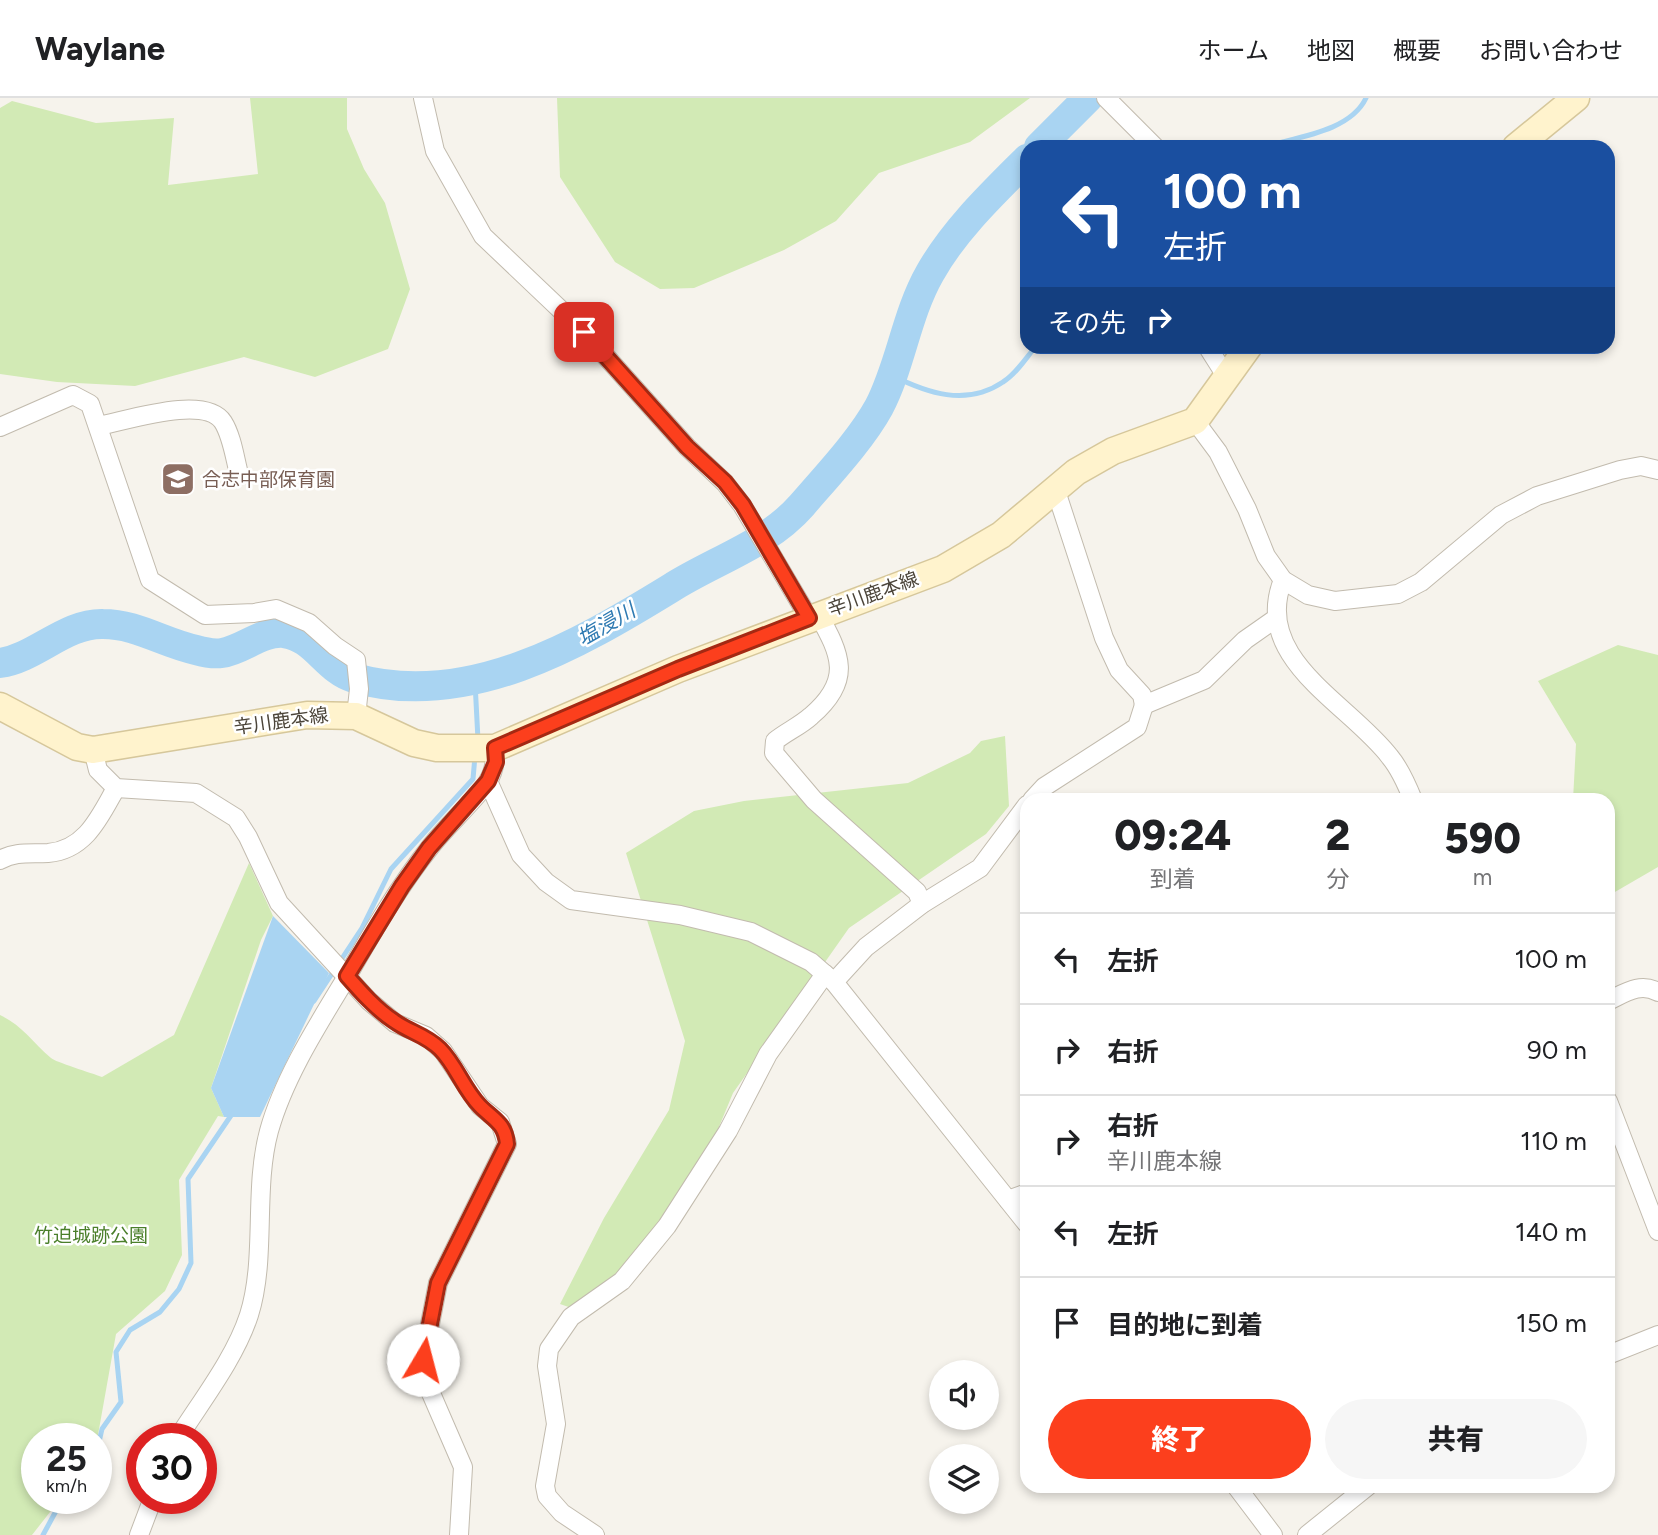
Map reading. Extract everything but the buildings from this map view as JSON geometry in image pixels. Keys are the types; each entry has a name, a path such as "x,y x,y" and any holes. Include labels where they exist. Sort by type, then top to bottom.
{"main road":[{"path":"1525,140 1576,98"},
{"path":"1195,421 1213,400 1226,376 1243,354"},
{"name":"辛川鹿本線","path":"0,706 77,747 93,750 307,715 356,716 414,743 438,748 483,748 814,616 943,569 978,551 1056,491 1076,472 1113,451 1195,421"}],"street":[{"path":"423,98 435,151 483,236 610,359 687,447 725,482 836,647 841,664 838,678 811,717 775,741 774,753 814,800 917,892 922,904"},
{"path":"1108,99 1148,140"},
{"path":"1212,354 1226,376"},
{"path":"0,427 72,395 90,404 150,580 205,615 254,613 276,609 309,623 356,660 359,689 356,716"},
{"path":"98,426 190,407 209,410 223,421 239,474"},
{"path":"1195,421 1218,452 1247,509 1266,556 1283,580 1308,595 1335,601 1398,594 1421,582 1501,515 1537,496 1620,470 1641,466 1658,470"},
{"path":"1038,793 1137,727 1144,705 1142,695 1119,670 1104,638 1056,491"},
{"path":"1283,580 1275,600 1275,619 1284,646 1301,669 1390,756 1409,793"},
{"path":"1144,705 1204,680 1245,640 1266,628 1275,619"},
{"path":"187,1423 232,1349 249,1315 255,1282 259,1207 270,1130 287,1087 347,976 402,886 429,848 488,781 496,762 483,748"},
{"path":"93,750 97,771 116,788 195,793 236,818 248,837 279,903 369,1001 395,1023 426,1036 443,1051 480,1106 500,1122 506,1131 507,1144 438,1283 423,1360 427,1384 463,1467 459,1535"},
{"path":"488,781 521,855 545,882 571,900 680,915 751,932 789,950 830,978 1020,1215"},
{"path":"0,860 13,853 52,852 73,846 91,832 116,788"},
{"path":"595,1535 562,1513 547,1496 545,1486 556,1424 547,1366 549,1349 570,1317 622,1281 667,1226 728,1131 768,1054 830,978 922,904 980,867 1020,814"},
{"path":"1615,998 1635,988 1647,987 1658,992"},
{"path":"1615,1119 1658,1231"},
{"path":"1008,1200 1020,1196"},
{"path":"1615,1352 1658,1335"},
{"path":"1241,1493 1273,1535"},
{"path":"1307,1535 1359,1493"},
{"path":"139,1535 147,1514"}],"green space":[{"path":"250,98 347,98 347,129 364,169 385,203 410,289 388,349 315,377 244,357 135,386 57,382 0,374 0,108 12,101 96,123 174,118 168,185 258,174"},
{"path":"557,98 1030,98 970,142 879,173 836,221 784,250 694,288 660,289 615,262 560,177"},
{"path":"1618,645 1658,655 1658,867 1615,892 1615,793 1573,793 1576,744 1538,681"},
{"path":"1005,736 1009,806 986,834 849,928 733,1093 704,1163 663,1227 583,1312 560,1304 604,1218 669,1110 685,1041 626,853 694,811 744,801 908,783 970,753 981,741"},
{"name":"竹迫城跡公園","path":"249,863 273,916 261,940 211,1088 224,1117 218,1116 179,1180 182,1255 165,1291 116,1334 100,1423 21,1423 21,1514 48,1514 32,1535 0,1535 0,1015 21,1029 54,1060 102,1077 174,1035"}],"water":[{"path":"273,916 329,973 260,1117 224,1117 211,1088"}],"waterway":[{"name":"塩浸川","path":"1046,140 1088,98"},
{"path":"1290,140 1321,132 1348,119 1366,98"},
{"name":"塩浸川","path":"0,663 26,655 76,629 103,624 139,630 184,647 216,653 230,651 268,635 284,633 304,641 344,674 396,686 438,685 479,679 560,650 757,541 773,531 802,505 872,420 887,391 922,289 940,257 975,213 1020,166"},
{"path":"891,375 933,392 961,396 975,394 989,390 1008,379 1030,354"},
{"path":"475,682 478,740"},
{"path":"314,1001 362,928 391,869 473,779 475,756"},
{"path":"106,1423 121,1402 116,1352 130,1330 160,1312 179,1289 191,1263 188,1179 232,1114"},
{"path":"43,1535 54,1514"}],"place":[{"name":"合志中部保育園","path":"178,479"}],"route":[{"path":"423,1360 438,1283 507,1144 506,1131 500,1122 480,1106 443,1051 426,1036 395,1023 369,1001 347,976 402,886 429,848 488,781 496,762 495,748 678,669 809,618 743,505 725,482 687,447 584,332"}]}
